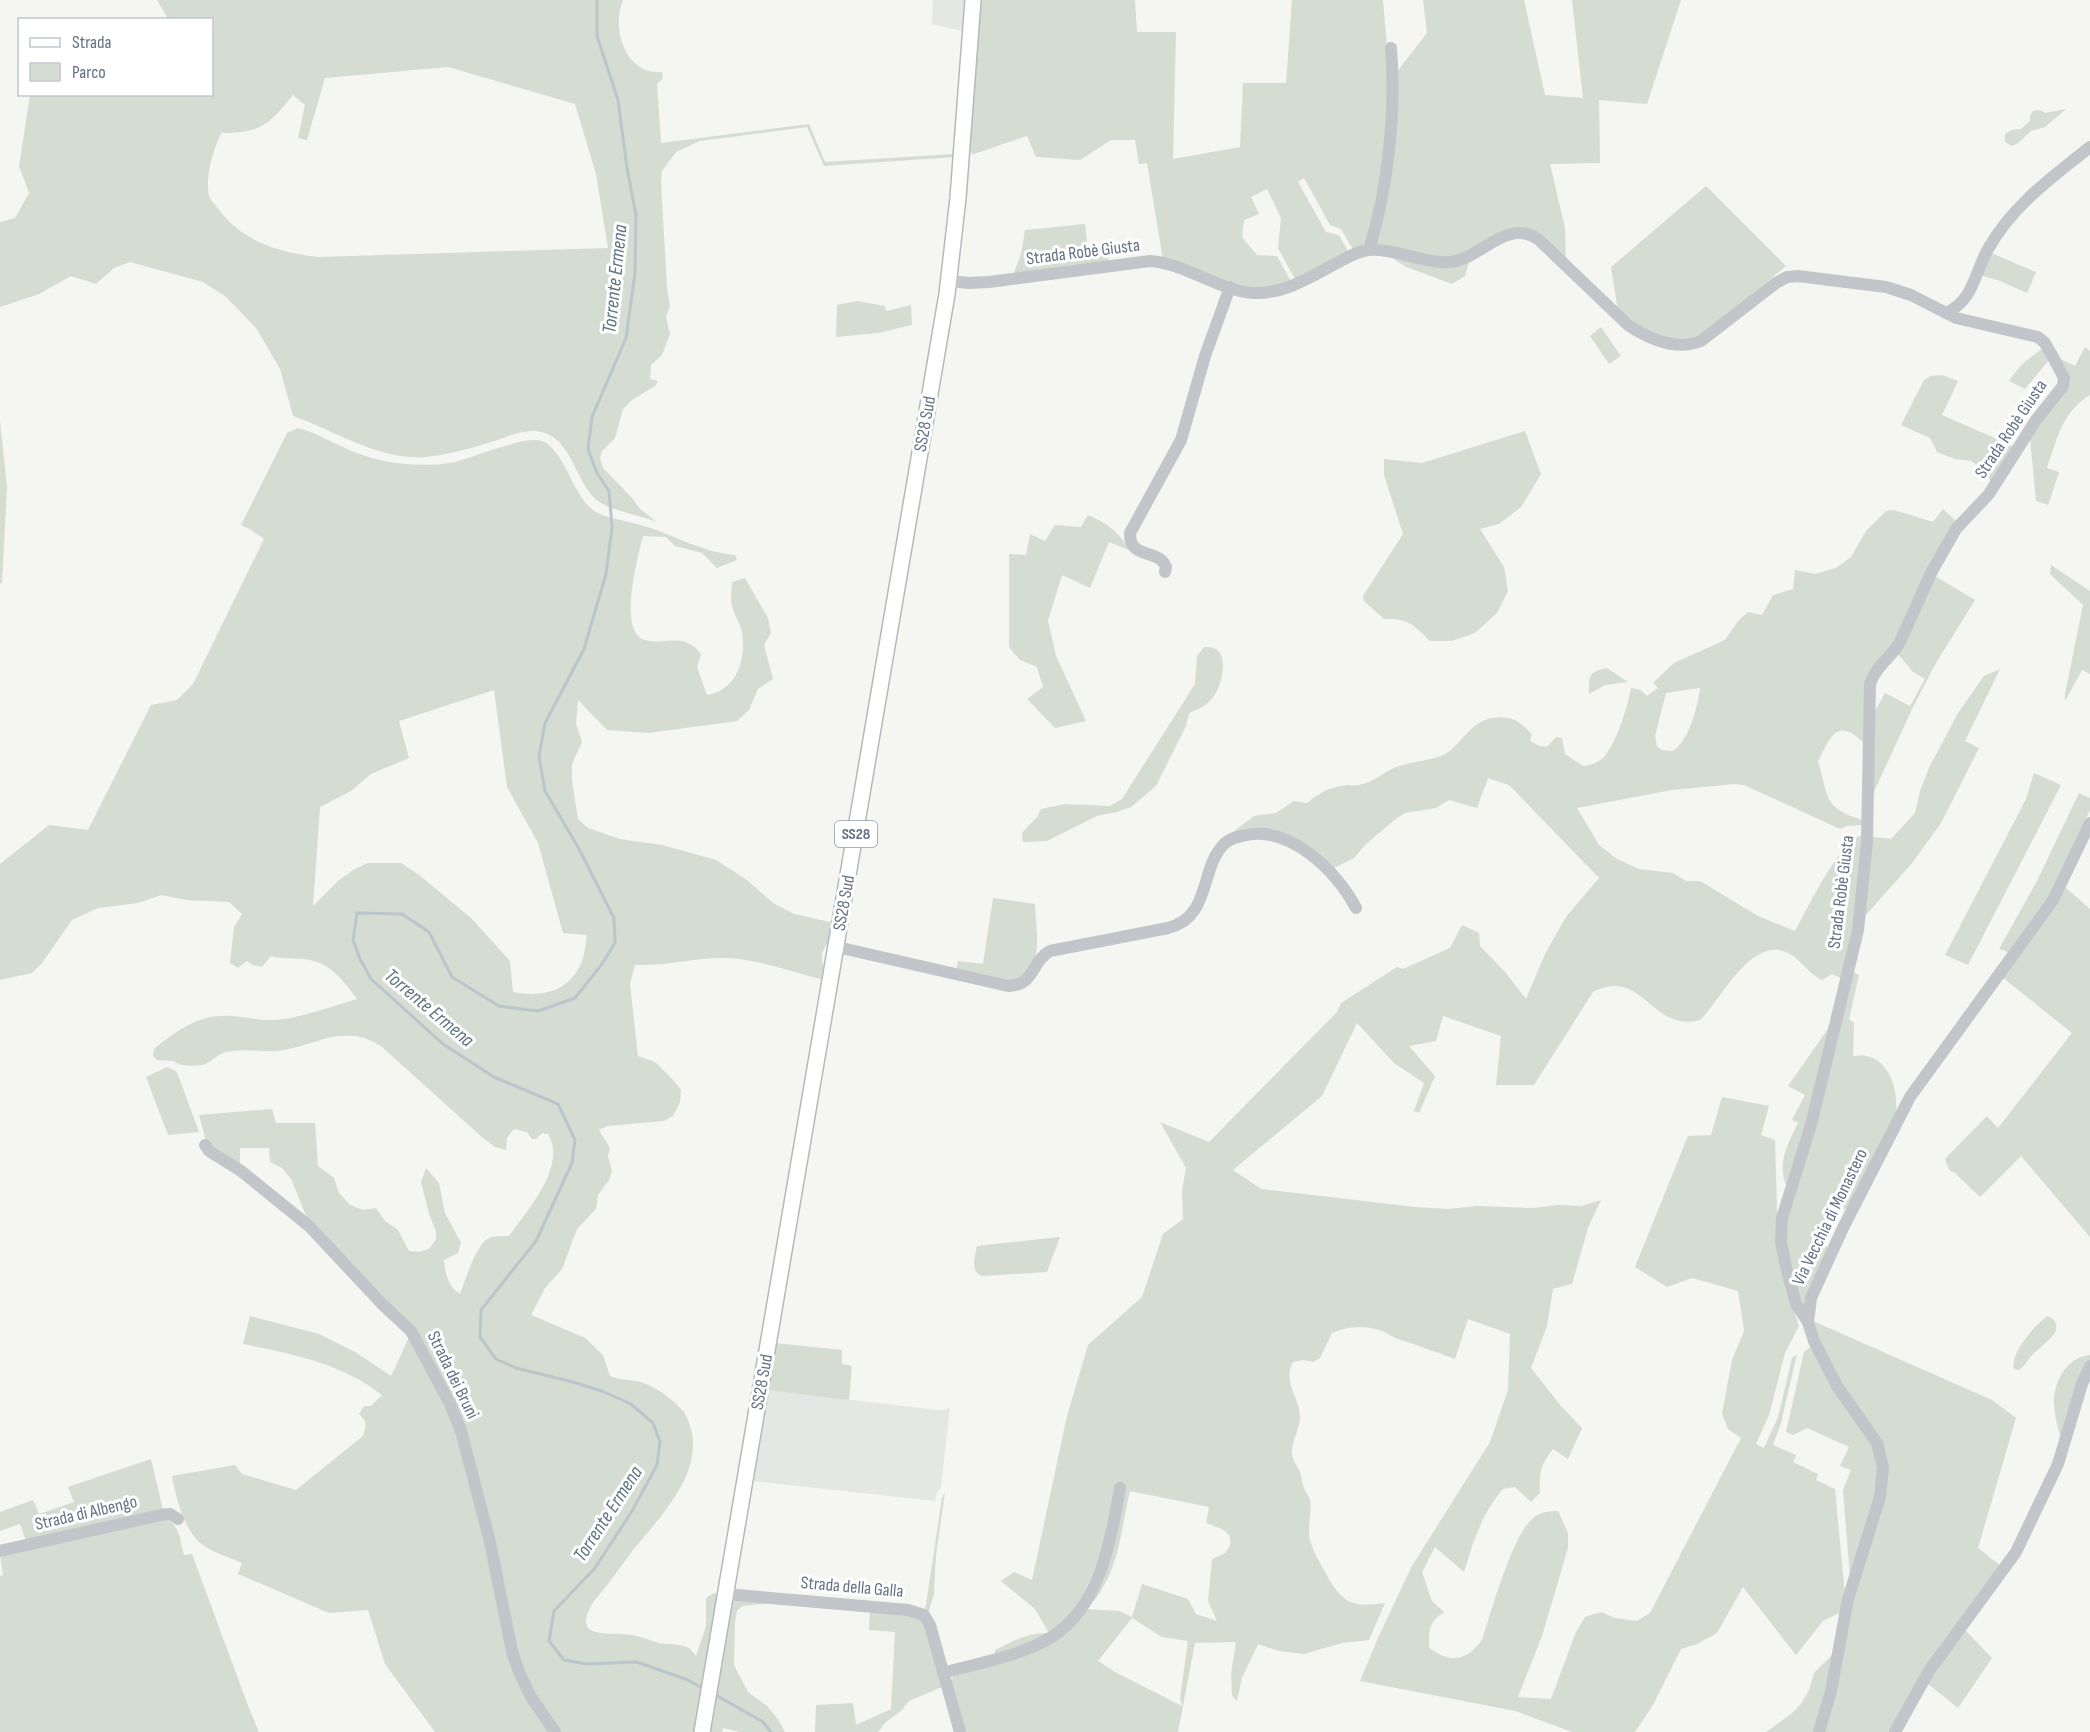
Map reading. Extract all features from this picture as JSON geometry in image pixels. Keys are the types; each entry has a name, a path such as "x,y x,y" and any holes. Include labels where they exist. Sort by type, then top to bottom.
{"main road":[{"name":"SS28 Sud","path":"702,1729 949,280 958,198 973,0"}],"street":[{"path":"1369,250 1378,214 1388,150 1393,88 1391,48"},
{"path":"1946,313 1963,302 1989,248 2020,206 2090,147"},
{"name":"Strada Robè Giusta","path":"949,280 969,283 988,282 1150,261 1169,265 1250,293 1278,291 1289,288 1356,253 1369,250 1451,262 1509,234 1518,232 1527,233 1541,242 1628,325 1652,338 1676,344 1692,343 1703,339 1776,283 1791,276 1886,286 1967,321 2030,333 2041,338 2064,378 2064,384 2036,420 1989,494 1956,529 1931,573 1896,649 1878,668 1871,681 1867,842 1858,930 1811,1125 1782,1218 1781,1242 1786,1267 1796,1304 1809,1322"},
{"path":"1165,572 1166,567 1163,561 1134,547 1130,541 1130,533 1181,440 1205,356 1230,287"},
{"name":"Via Vecchia di Monastero","path":"1819,1732 1831,1691 1848,1599 1880,1497 1883,1467 1879,1446 1837,1386 1818,1350 1809,1322 1809,1309 1814,1290 1847,1218 1910,1097 2053,900 2090,823"},
{"path":"837,947 1008,986 1017,985 1029,978 1042,957 1050,951 1168,928 1184,922 1197,907 1223,846 1231,839 1254,833 1277,837 1302,849 1336,881 1356,908"},
{"name":"Strada dei Bruni","path":"205,1146 241,1171 309,1226 382,1304 411,1331 450,1404 461,1431 490,1542 512,1651 519,1672 531,1697 555,1732"},
{"path":"1895,1732 1932,1666 2016,1552 2058,1464 2079,1393 2090,1366"},
{"path":"943,1673 1022,1650 1051,1638 1065,1627 1083,1605 1100,1570 1112,1532 1120,1488"},
{"name":"Strada di Albengo","path":"0,1551 161,1515 170,1514 178,1519"},
{"name":"Strada della Galla","path":"726,1594 919,1612 930,1624 960,1732"}],"shaded area":[{"path":"933,0 966,0 963,31 932,24"},
{"path":"767,1390 938,1410 950,1408 941,1487 935,1501 752,1481"}],"green space":[{"path":"157,0 623,0 619,23 624,48 639,66 649,71 662,72 663,78 657,84 661,143 809,124 825,162 954,154 954,157 824,166 807,127 700,141 676,152 662,171 661,182 670,306 666,317 670,334 662,355 651,365 650,379 658,381 655,386 632,400 623,409 615,438 602,451 600,458 603,468 640,509 657,522 601,503 585,486 561,444 552,436 541,432 521,432 442,455 408,457 357,443 293,416 280,369 256,328 225,296 203,282 130,262 114,268 96,284 71,276 39,294 0,307 0,222 15,218 29,193 19,166 30,96 213,96 213,18 165,18 167,17","holes":["448,67 575,104 596,174 608,248 318,257 277,249 251,238 229,222 209,196 208,188 209,171 221,133 246,131 263,125 277,114 293,95 305,105 298,138 307,140 325,78"]},
{"path":"979,0 1135,0 1137,32 1176,32 1173,159 1240,147 1243,83 1286,83 1292,0 1383,0 1390,81 1384,155 1366,247 1354,251 1341,229 1330,225 1304,178 1298,182 1326,232 1339,235 1349,253 1296,281 1278,248 1281,218 1267,189 1251,197 1259,214 1244,220 1242,237 1257,255 1277,256 1292,283 1256,291 1163,260 1147,163 1139,164 1135,140 1111,140 1080,160 1036,157 1027,136 974,154 967,151"},
{"path":"1423,0 1524,0 1545,95 1583,98 1572,0 1681,0 1647,104 1599,100 1600,163 1550,164 1565,228 1566,260 1535,233 1450,258 1372,246 1396,73 1427,33"},
{"path":"2066,109 2045,127 2031,131 2017,144 2012,146 2005,142 2005,134 2021,129 2030,121 2033,111 2040,110 2045,113"},
{"path":"1706,186 1786,266 1716,325 1697,338 1671,339 1650,333 1618,311 1611,267"},
{"path":"1085,224 1088,250 1108,248 1109,263 1013,275 1021,254 1025,230"},
{"path":"1989,252 2036,272 2027,293 1979,275"},
{"path":"1391,257 1470,258 1465,276 1452,284 1404,266"},
{"path":"857,301 885,306 886,311 911,305 912,325 878,333 836,337 837,305"},
{"path":"1601,327 1621,356 1609,364 1590,336"},
{"path":"2044,347 2050,359 2025,389 2009,381 2021,365"},
{"path":"2085,347 2090,351 2090,395 2073,410 2058,437 2047,468 2059,472 2048,505 2036,501 2030,438 2062,394 2058,358 2075,366"},
{"path":"1942,375 1958,381 1942,415 2015,447 1992,483 1980,467 1971,461 1955,459 1937,452 1930,438 1901,425 1924,380 1931,376"},
{"path":"0,421 7,487 2,582 0,584"},
{"path":"298,428 368,457 395,463 423,465 459,461 523,441 542,441 557,454 581,497 596,512 638,524 712,551 735,555 737,560 717,568 702,553 675,546 666,537 643,536 637,560 631,609 632,624 637,634 645,640 681,641 694,647 701,654 697,667 707,695 726,687 741,663 742,632 731,603 732,582 745,578 768,618 771,633 764,645 773,679 758,689 749,710 737,721 648,733 607,730 578,700 576,724 582,742 572,764 572,781 578,819 588,828 620,839 662,845 716,860 747,880 773,903 794,914 834,923 832,936 822,957 826,969 824,980 764,964 728,958 635,965 630,984 638,1056 655,1062 674,1081 681,1090 680,1102 673,1116 664,1121 607,1126 599,1130 610,1148 608,1156 612,1171 609,1180 598,1195 596,1209 577,1229 562,1269 545,1288 531,1315 585,1338 603,1355 610,1376 642,1382 656,1389 684,1412 689,1423 693,1441 692,1458 678,1492 594,1601 587,1614 586,1623 589,1629 595,1632 639,1636 659,1643 683,1646 690,1649 696,1656 706,1626 706,1598 714,1593 719,1594 694,1732 560,1732 547,1715 521,1670 458,1413 390,1308 308,1220 291,1179 282,1168 270,1162 269,1148 240,1148 240,1167 207,1144 199,1115 272,1109 276,1123 315,1123 318,1166 334,1178 339,1193 350,1205 363,1210 376,1208 385,1221 398,1230 409,1251 420,1252 429,1249 436,1239 436,1231 421,1182 426,1168 439,1183 445,1213 461,1243 458,1253 444,1260 448,1279 460,1294 481,1246 490,1238 509,1236 542,1188 553,1160 553,1147 548,1134 542,1133 536,1139 532,1139 527,1132 514,1129 507,1138 506,1150 495,1147 382,1047 355,1036 330,1038 276,1051 226,1052 202,1065 184,1065 174,1061 157,1060 153,1056 154,1049 181,1029 200,1020 233,1016 277,1020 312,1013 357,999 337,975 318,962 271,956 262,967 247,961 238,968 230,963 234,927 242,914 229,902 187,900 161,895 138,903 98,908 72,920 42,963 32,973 0,980 0,864 49,825 88,830 151,705 177,700 193,684 264,539 241,525 287,433","holes":["494,690 507,787 538,843 563,933 587,935 583,958 578,969 572,978 556,990 535,994 513,992 510,961 471,918 401,863 368,863 353,870 338,881 313,906 320,807 351,791 371,774 409,758 399,721"]},
{"path":"1525,431 1541,474 1521,507 1499,524 1480,529 1504,567 1508,591 1497,613 1475,633 1451,641 1430,641 1410,623 1384,619 1364,601 1363,596 1403,534 1384,475 1384,459 1422,463"},
{"path":"1943,509 1956,521 1892,646 1878,662 1864,743 1855,735 1841,731 1831,737 1818,761 1827,793 1834,806 1850,816 1863,820 1863,825 1840,829 1744,785 1734,784 1672,790 1577,808 1599,845 1617,859 1639,869 1673,873 1686,881 1700,881 1758,916 1795,931 1816,892 1844,849 1854,839 1863,835 1853,930 1842,979 1832,974 1822,980 1786,952 1773,950 1760,953 1737,973 1700,1020 1683,1021 1670,1017 1624,987 1610,986 1593,992 1534,1085 1496,1085 1501,1036 1443,1016 1436,1041 1409,1046 1435,1076 1419,1113 1414,1111 1424,1083 1394,1063 1357,1023 1322,1096 1233,1170 1261,1189 1415,1207 1533,1208 1558,1205 1581,1206 1601,1200 1588,1228 1572,1284 1553,1289 1547,1326 1531,1368 1560,1405 1582,1428 1568,1459 1553,1449 1541,1470 1540,1493 1531,1502 1515,1487 1503,1489 1484,1518 1464,1572 1435,1547 1422,1572 1432,1601 1444,1612 1430,1627 1429,1648 1451,1658 1464,1656 1482,1640 1503,1576 1524,1529 1538,1515 1558,1511 1568,1533 1568,1548 1542,1636 1518,1697 1551,1699 1576,1632 1585,1617 1601,1612 1615,1618 1637,1621 1650,1613 1741,1438 1728,1429 1722,1414 1732,1360 1744,1331 1738,1291 1692,1278 1667,1287 1635,1267 1688,1136 1711,1135 1722,1097 1769,1106 1761,1135 1775,1140 1780,1268 1799,1326 1785,1353 1769,1415 1756,1444 1764,1448 1778,1417 1792,1358 1797,1354 1781,1423 1773,1445 1796,1455 1793,1462 1818,1474 1816,1480 1835,1489 1845,1595 1841,1612 1823,1621 1796,1655 1743,1587 1717,1633 1697,1644 1681,1649 1653,1705 1635,1732 1572,1732 1515,1711 1360,1681 1412,1566 1490,1442 1508,1390 1510,1334 1468,1319 1455,1359 1379,1330 1355,1327 1332,1333 1320,1358 1313,1362 1303,1360 1293,1362 1289,1377 1300,1418 1292,1454 1310,1500 1310,1541 1332,1584 1343,1597 1356,1604 1385,1603 1369,1640 1342,1643 1304,1654 1279,1651 1258,1644 1242,1678 1237,1701 1232,1696 1231,1674 1236,1642 1195,1643 1178,1732 964,1732 951,1683 954,1674 1037,1648 1085,1609 1119,1611 1132,1617 1142,1584 1188,1599 1196,1614 1217,1621 1208,1601 1212,1560 1225,1553 1230,1544 1229,1535 1206,1523 1209,1507 1130,1491 1115,1561 1103,1588 1094,1601 1090,1601 1103,1546 1077,1604 1061,1623 1051,1632 1038,1639 995,1654 995,1650 1021,1638 1049,1633 1035,1609 1001,1581 1014,1572 1032,1580 1067,1416 1088,1345 1142,1297 1163,1234 1183,1219 1182,1191 1186,1168 1160,1122 1209,1142 1337,1012 1341,1003 1397,967 1403,969 1450,948 1462,925 1479,933 1480,946 1505,972 1526,999 1545,954 1566,917 1599,878 1509,785 1488,778 1477,808 1449,800 1436,808 1405,813 1365,845 1354,858 1330,870 1289,839 1225,838 1254,816 1276,813 1294,801 1307,803 1331,788 1361,785 1396,767 1441,756 1453,748 1476,725 1492,718 1510,718 1519,723 1532,735 1530,741 1540,746 1547,747 1556,737 1562,738 1565,754 1583,766 1599,761 1608,751 1617,734 1631,688 1641,690 1647,696 1658,688 1653,683 1674,663 1725,640 1738,621 1748,612 1762,615 1773,595 1793,589 1795,570 1815,574 1836,568 1851,557 1866,531 1886,511 1894,510 1933,522","holes":["1700,688 1695,713 1679,746 1673,751 1657,747 1655,736 1666,693","1132,1618 1162,1637 1188,1641 1180,1698 1182,1706 1098,1661"]},
{"path":"1088,515 1112,529 1129,550 1109,542 1090,588 1062,575 1048,620 1056,656 1086,721 1055,728 1027,699 1043,687 1037,667 1020,660 1009,647 1009,554 1026,555 1030,534 1045,541 1055,525 1081,527"},
{"path":"2051,565 2090,591 2090,674 2082,670 2065,701 2083,605 2050,574"},
{"path":"1935,576 1975,600 1936,663 1873,794 1873,715 1885,693 1910,706 1925,679 1913,672 1898,654"},
{"path":"1204,647 1215,649 1221,655 1223,667 1219,687 1208,702 1189,713 1186,726 1156,786 1131,807 1097,816 1047,841 1023,842 1022,833 1037,817 1041,809 1065,804 1110,806 1122,799 1195,684 1197,656"},
{"path":"1607,668 1628,682 1605,685 1589,694 1589,683 1593,673"},
{"path":"2000,669 1965,741 1979,748 1941,823 1913,862 1864,917 1872,837 1891,839 1915,813 1929,768 1958,713 1984,676"},
{"path":"2034,773 2061,785 1968,965 1945,955 2026,799"},
{"path":"2079,793 2090,798 2090,810 2048,897 2008,952 1999,949 2037,881"},
{"path":"2065,887 2090,909 2090,1237 2021,1156 1980,1197 1949,1170 1945,1159 1987,1116 1998,1128 2072,1033 2002,977"},
{"path":"993,898 1035,904 1037,948 1035,958 1025,975 1016,982 956,971 958,961 983,964"},
{"path":"1853,972 1859,975 1849,1019 1854,1023 1853,1056 1865,1056 1882,1064 1894,1087 1896,1113 1848,1208 1839,1211 1824,1242 1828,1249 1804,1310 1787,1256 1786,1217"},
{"path":"1832,1023 1804,1133 1786,1185 1783,1161 1798,1123 1792,1120 1805,1095 1788,1086"},
{"path":"167,1067 176,1071 178,1075 199,1132 168,1135 146,1077"},
{"path":"1060,1237 1047,1272 983,1276 974,1268 977,1246"},
{"path":"250,1316 319,1334 355,1352 391,1376 410,1335 447,1406 469,1473 509,1652 550,1732 435,1732 385,1664 368,1610 329,1613 238,1574 242,1563 209,1549 193,1535 181,1511 172,1476 235,1465 242,1474 296,1490 363,1436 366,1424 359,1414 364,1406 371,1406 382,1395 333,1367 298,1356 243,1344"},
{"path":"2048,1316 2056,1326 2052,1337 2019,1370 2014,1369 2019,1348 2037,1325"},
{"path":"1813,1321 1992,1400 2016,1418 1978,1548 2001,1566 1891,1732 1823,1732 1848,1612 1887,1477 1847,1394 1819,1343"},
{"path":"775,1343 842,1350 842,1364 852,1366 849,1400 767,1390"},
{"path":"1812,1346 1873,1444 1878,1457 1876,1496 1850,1578 1843,1490 1851,1470 1840,1466 1849,1447 1807,1428 1793,1435 1786,1432 1804,1352"},
{"path":"2090,1355 2062,1443 2055,1410 2056,1388 2068,1366"},
{"path":"151,1459 163,1510 26,1541 20,1524 0,1531 0,1512 33,1500 39,1514 74,1502 68,1487"},
{"path":"945,1492 936,1555 934,1594 928,1613 925,1611 942,1498"},
{"path":"165,1519 177,1529 184,1555 192,1554 259,1732 0,1732 0,1576 3,1575 0,1555"},
{"path":"736,1599 773,1603 742,1606 737,1611 734,1665 748,1692 767,1706 785,1732 740,1732 723,1728 722,1732 708,1732 730,1605"},
{"path":"870,1610 911,1614 925,1622 942,1687 909,1701 878,1732 815,1732 816,1705 853,1703 856,1725 891,1709 895,1632 869,1630"},
{"path":"1965,1630 1992,1658 1958,1708 1927,1683"},
{"path":"1834,1653 1815,1732 1766,1732 1801,1704 1809,1690 1814,1673"}],"waterway":[{"name":"Torrente Ermena","path":"597,0 597,36 618,100 636,215 635,273 626,338 592,417 588,449 597,473 609,491 612,527 606,574 584,649 545,723 539,756 545,791 578,847 614,918 615,943 602,964 575,998 538,1011 499,1006 452,977 429,932 402,914 357,913 353,940 371,979 443,1044 494,1077 558,1104 575,1140 572,1163 536,1241 481,1310 480,1337 496,1359 516,1368 602,1391 631,1404 653,1423 660,1442 657,1465 632,1511 595,1568 554,1611 549,1641 564,1660 587,1664 637,1662 688,1680 706,1690"},
{"name":"Torrente Ermena","path":"714,1694 763,1722 771,1732"}]}
